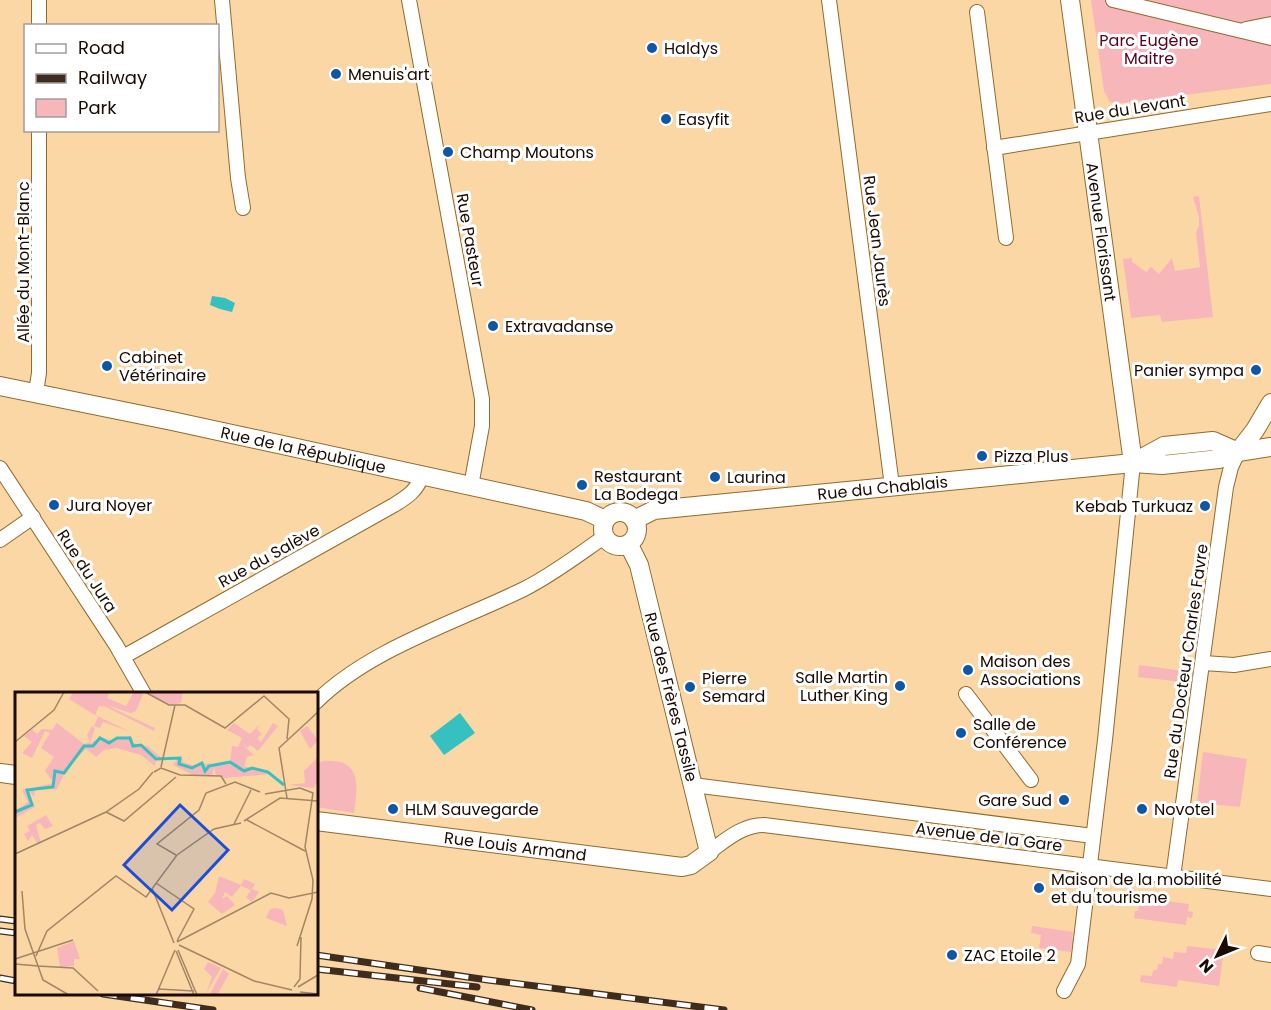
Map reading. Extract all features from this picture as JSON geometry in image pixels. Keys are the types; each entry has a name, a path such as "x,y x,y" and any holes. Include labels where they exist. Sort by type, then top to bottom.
{"street":[{"path":"39,0 39,24"},
{"path":"222,0 238,178 243,208"},
{"name":"Rue Pasteur","path":"409,0 482,399 482,426 471,486"},
{"name":"Rue Jean Jaurès","path":"829,0 892,486"},
{"name":"Avenue Florissant","path":"1071,0 1134,463"},
{"path":"1113,0 1271,38"},
{"path":"977,12 1006,238"},
{"path":"1238,30 1271,24"},
{"name":"Rue du Levant","path":"994,148 1271,104"},
{"name":"Allée du Mont-Blanc","path":"36,392 39,373 39,132"},
{"name":"Rue de la République","path":"0,386 586,511 605,529"},
{"path":"1238,452 1251,436 1271,403"},
{"name":"Rue du Chablais","path":"634,520 654,510 1134,463 1162,465 1219,459 1238,452 1271,447"},
{"name":"Rue du Docteur Charles Favre","path":"1173,877 1226,487 1238,452"},
{"path":"1064,991 1078,964 1134,463"},
{"name":"Rue du Jura","path":"0,468 143,692"},
{"name":"Rue du Salève","path":"123,657 394,506 414,491 422,475"},
{"path":"318,700 333,686 363,665 533,584 605,529 611,514 619,512 628,514 634,520 637,533 628,544 615,546 608,542 605,529"},
{"path":"0,540 33,518"},
{"name":"Rue des Frères Tassile","path":"628,544 638,563 709,852"},
{"path":"1203,663 1234,665 1271,659"},
{"path":"966,694 1031,780"},
{"path":"0,773 15,775"},
{"path":"694,790 963,827 974,820 1093,837"},
{"name":"Rue Louis Armand","path":"318,821 682,867 695,862 709,852"},
{"name":"Avenue de la Gare","path":"709,852 740,830 764,825 1271,890"}],"green space":[{"name":"Parc Eugène Maitre","path":"1091,0 1271,0 1271,84 1114,104 1109,101 1104,91"},
{"path":"1199,196 1213,317 1162,322 1160,315 1131,318 1123,259 1132,258 1132,262 1146,272 1151,267 1159,274 1172,258 1175,271 1200,267 1196,233 1199,217 1193,197"},
{"path":"1139,665 1184,671 1183,682 1138,677"},
{"path":"1203,752 1247,759 1240,807 1197,803"},
{"path":"336,761 351,769 356,783 354,813 318,807 318,764"},
{"path":"1144,898 1189,904 1188,911 1193,912 1192,918 1187,917 1186,925 1134,918 1139,905 1143,905"},
{"path":"1032,926 1073,932 1072,939 1076,939 1075,946 1072,945 1071,952 1039,948 1041,935 1031,933"},
{"path":"1187,946 1224,950 1219,986 1178,980 1177,987 1140,982 1141,975 1152,976 1158,964 1162,964 1163,957 1173,959 1174,952 1186,953"}],"water":[{"path":"212,296 225,298 235,303 232,312 210,305"},
{"path":"460,713 475,733 444,755 430,736"}],"railway":[{"path":"0,919 15,921"},
{"path":"0,931 15,933"},
{"path":"318,955 724,1010"},
{"path":"318,969 477,987"},
{"path":"0,978 15,981"},
{"path":"420,988 532,1010"},
{"path":"110,995 213,1010"}],"place":[{"name":"Haldys","path":"652,48"},
{"name":"Menuis'art","path":"336,74"},
{"name":"Easyfit","path":"666,119"},
{"name":"Champ Moutons","path":"448,152"},
{"name":"Extravadanse","path":"493,326"},
{"name":"Cabinet Vétérinaire","path":"107,366"},
{"name":"Panier sympa","path":"1256,370"},
{"name":"Pizza Plus","path":"982,456"},
{"name":"Laurina","path":"715,477"},
{"name":"Restaurant La Bodega","path":"582,485"},
{"name":"Jura Noyer","path":"54,505"},
{"name":"Kebab Turkuaz","path":"1205,506"},
{"name":"Maison des Associations","path":"968,670"},
{"name":"Salle Martin Luther King","path":"900,686"},
{"name":"Pierre Semard","path":"690,687"},
{"name":"Salle de Conférence","path":"961,733"},
{"name":"Gare Sud","path":"1064,800"},
{"name":"HLM Sauvegarde","path":"393,809"},
{"name":"Novotel","path":"1142,809"},
{"name":"Maison de la mobilité et du tourisme","path":"1039,888"},
{"name":"ZAC Etoile 2","path":"952,955"}]}
